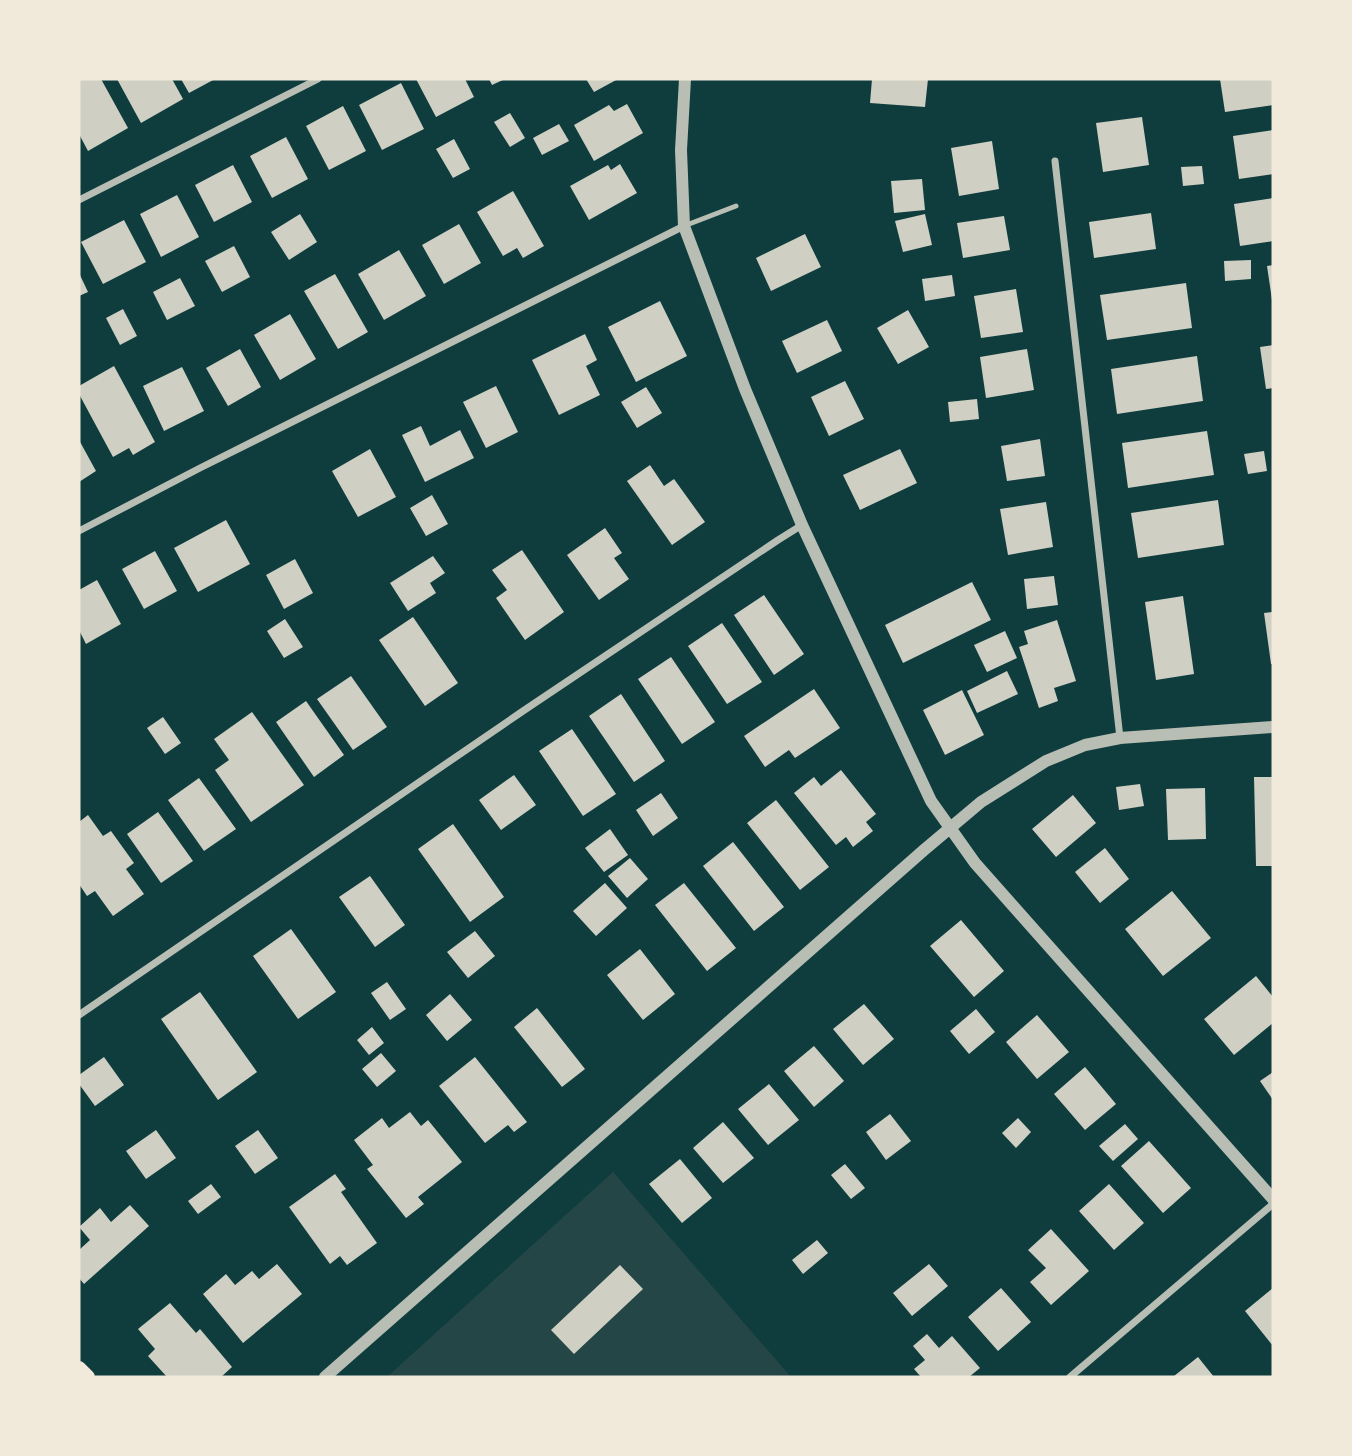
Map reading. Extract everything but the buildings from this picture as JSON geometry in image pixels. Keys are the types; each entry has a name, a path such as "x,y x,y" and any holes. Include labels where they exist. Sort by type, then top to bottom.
{"main road":[{"path":"79,1368 88,1377"}],"street":[{"path":"79,200 318,79"},
{"path":"685,79 681,150 684,226 745,389 803,525 931,801 975,863 1273,1202 1070,1377"},
{"path":"1055,161 1120,738"},
{"path":"79,531 684,226"},
{"path":"79,1015 534,703 803,525"},
{"path":"325,1377 981,802 1046,761 1085,745 1120,738 1273,727"}],"lane":[{"path":"684,226 736,206"}],"shaded area":[{"path":"613,1172 791,1377 387,1377"}]}
